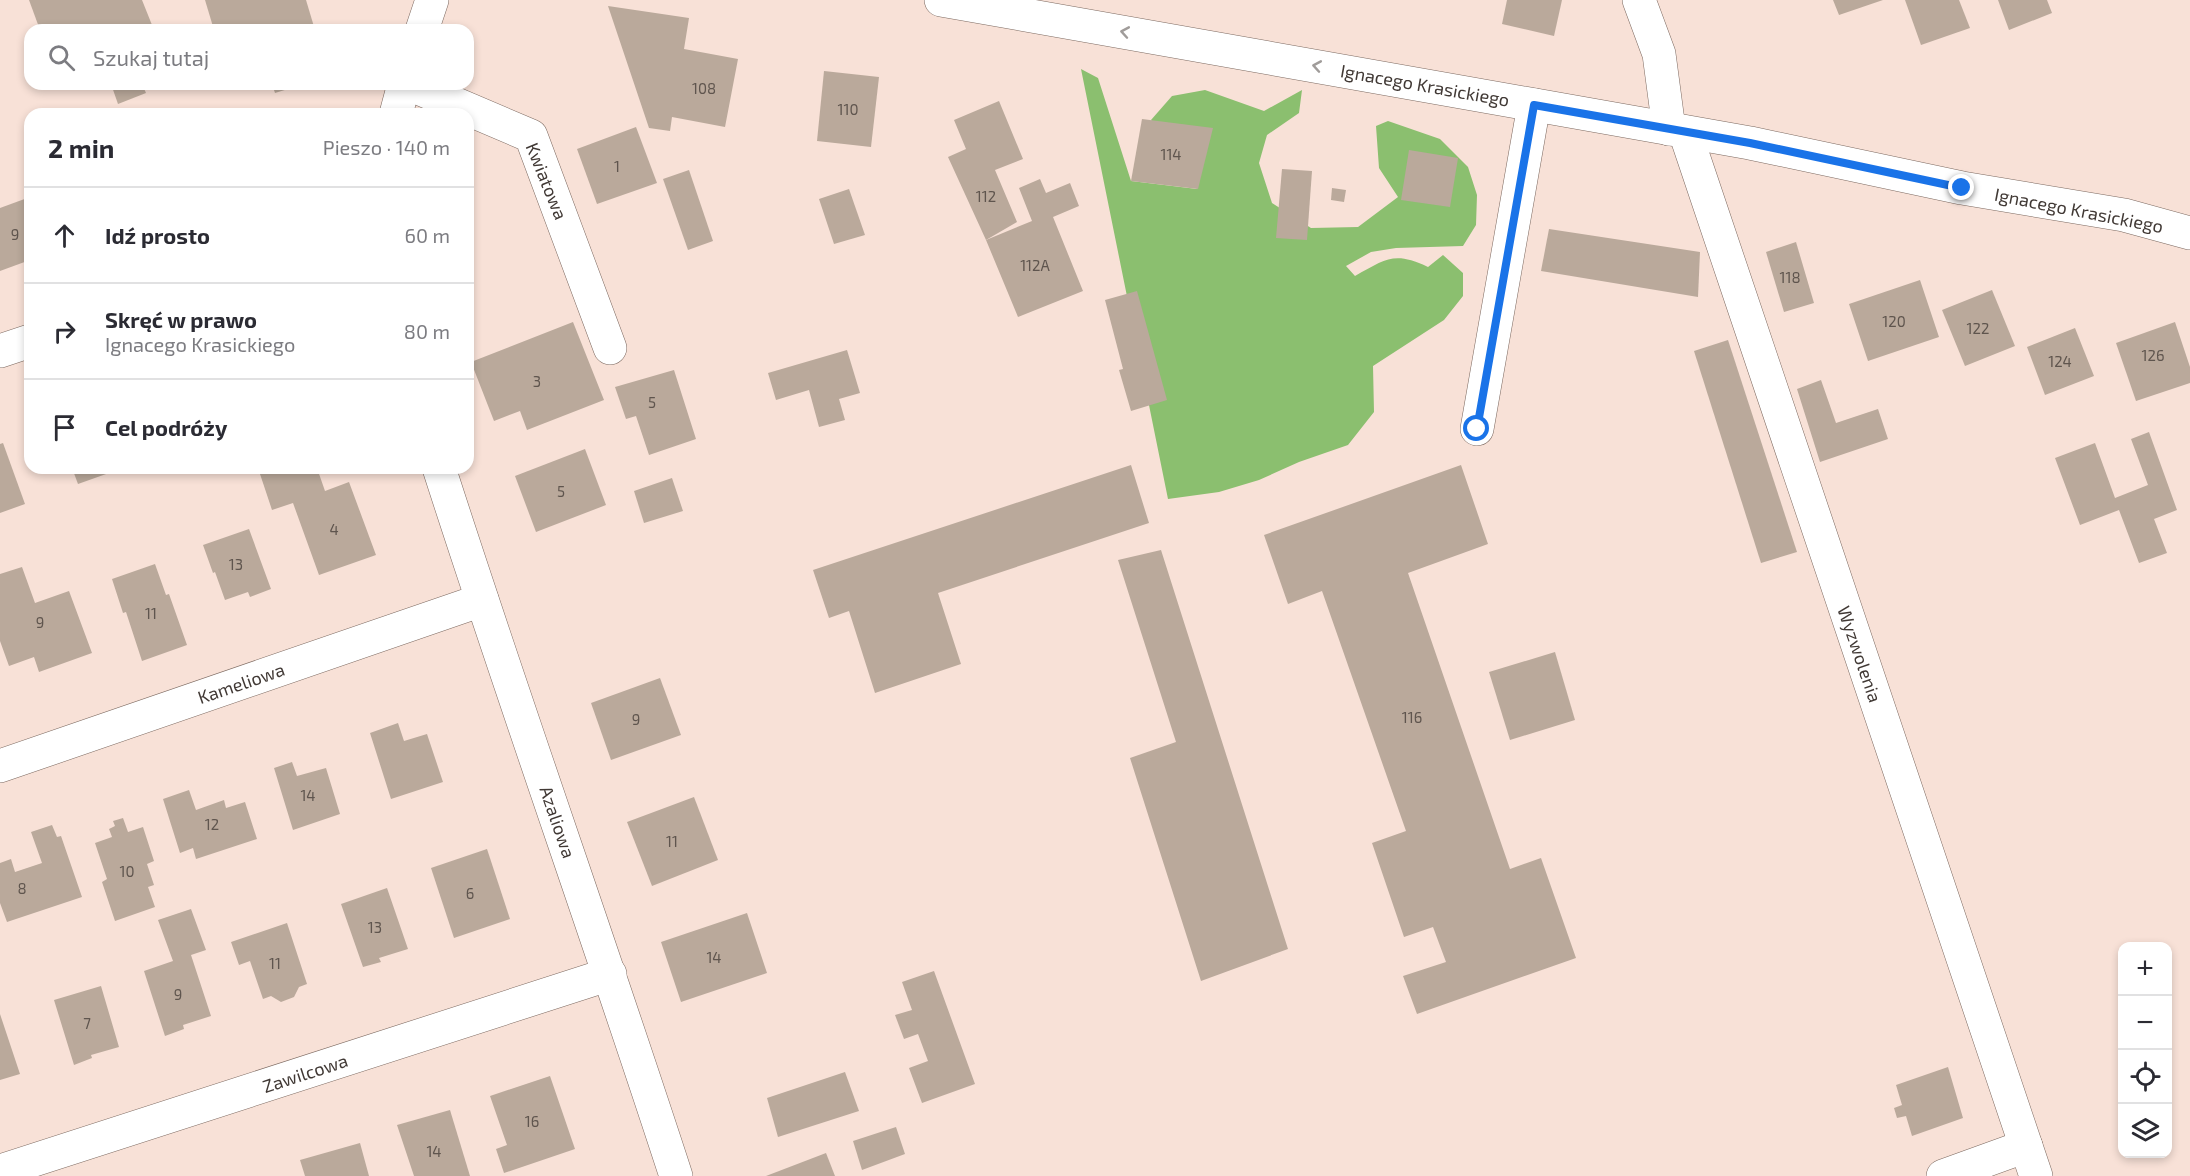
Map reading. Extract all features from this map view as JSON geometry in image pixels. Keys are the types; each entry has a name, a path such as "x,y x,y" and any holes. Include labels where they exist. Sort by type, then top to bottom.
{"street":[{"path":"424,24 432,0"},
{"name":"Ignacego Krasickiego","path":"941,0 1677,130 1962,188 2124,215 2190,233"},
{"name":"Wyzwolenia","path":"1639,0 1659,54 1677,130 2036,1176"},
{"path":"398,108 402,90"},
{"name":"Kwiatowa","path":"423,90 465,108"},
{"path":"1477,429 1534,105"},
{"name":"Kwiatowa","path":"474,112 531,136 610,348"},
{"path":"0,351 24,343"},
{"name":"Azaliowa","path":"441,474 676,1176"},
{"name":"Kameliowa","path":"0,766 482,600"},
{"name":"Zawilcowa","path":"0,1171 610,974"},
{"path":"1943,1176 2026,1146"}],"green space":[{"path":"1081,69 1098,78 1131,181 1197,189 1151,120 1172,96 1205,90 1264,111 1302,90 1299,113 1267,135 1259,163 1272,203 1311,228 1358,227 1398,197 1379,168 1376,126 1388,121 1440,139 1468,167 1477,195 1476,225 1463,246 1396,248 1371,252 1346,266 1355,276 1390,259 1407,259 1428,267 1443,255 1463,273 1463,296 1444,320 1373,366 1374,412 1348,445 1299,462 1259,480 1219,492 1168,499"}],"building":[{"path":"29,0 142,0 152,24 38,24"},
{"path":"205,0 306,0 313,24 212,24"},
{"path":"1507,0 1562,0 1554,36 1502,24"},
{"path":"1833,0 1883,0 1839,15"},
{"path":"1905,0 1959,0 1970,28 1921,45"},
{"path":"1998,0 2047,0 2052,13 2009,30"},
{"path":"608,6 689,18 684,49 738,59 725,127 672,117 670,131 649,128"},
{"path":"824,71 879,77 871,147 817,141"},
{"path":"113,90 145,90 146,93 118,104"},
{"path":"999,101 1023,159 995,170 1017,222 986,240 948,157 966,149 954,120"},
{"path":"1142,119 1213,128 1198,189 1131,181"},
{"path":"636,127 657,183 597,204 577,149"},
{"path":"1409,150 1458,158 1450,207 1401,200"},
{"path":"1282,169 1312,171 1307,240 1276,238"},
{"path":"689,170 713,241 688,250 663,179"},
{"path":"1040,179 1046,193 1070,183 1079,206 1053,217 1083,291 1018,317 986,240 1032,221 1019,188"},
{"path":"1332,188 1346,190 1344,202 1331,200"},
{"path":"849,189 865,235 834,244 819,199"},
{"path":"24,199 24,262 0,271 0,208"},
{"path":"1549,229 1700,252 1698,297 1541,271"},
{"path":"1796,242 1814,303 1784,312 1766,252"},
{"path":"1920,280 1939,337 1868,361 1849,304"},
{"path":"1992,290 2015,346 1965,366 1942,310"},
{"path":"1137,291 1167,400 1131,411 1119,370 1123,369 1105,300"},
{"path":"573,322 604,400 527,430 520,411 494,421 474,370 474,361"},
{"path":"2175,322 2190,367 2190,383 2136,401 2116,343"},
{"path":"2075,328 2094,376 2045,395 2027,347"},
{"path":"1728,340 1797,552 1761,563 1694,351"},
{"path":"847,350 860,393 839,399 845,420 819,427 809,390 776,400 768,373"},
{"path":"674,370 696,439 649,455 636,416 626,419 615,387"},
{"path":"1821,380 1836,423 1878,409 1888,439 1820,462 1797,389"},
{"path":"2149,432 2177,510 2154,519 2167,553 2139,563 2119,510 2080,525 2055,458 2095,443 2115,498 2148,485 2131,439"},
{"path":"3,443 25,504 0,513 0,444"},
{"path":"585,449 606,505 536,532 515,476"},
{"path":"1131,465 1149,523 938,593 961,664 875,693 849,611 829,618 813,570"},
{"path":"1461,465 1488,544 1408,573 1510,869 1541,858 1576,958 1417,1014 1403,976 1446,962 1433,927 1404,937 1372,843 1406,831 1322,591 1288,604 1264,535"},
{"path":"74,474 106,474 78,484"},
{"path":"260,474 319,474 325,491 349,482 376,555 319,575 293,503 272,510"},
{"path":"672,478 683,511 644,523 634,491"},
{"path":"249,529 271,589 250,597 248,592 225,600 203,545"},
{"path":"1161,550 1288,949 1201,981 1130,758 1176,742 1118,560"},
{"path":"155,564 166,595 169,594 187,645 142,661 126,612 123,613 112,579"},
{"path":"22,567 35,603 69,591 92,653 39,672 34,657 9,666 0,641 0,574"},
{"path":"1555,652 1575,720 1510,740 1489,672"},
{"path":"660,678 681,735 611,760 591,703"},
{"path":"398,723 404,741 427,734 443,782 391,799 370,733"},
{"path":"292,762 297,776 326,768 340,814 293,830 274,768"},
{"path":"189,790 196,810 224,800 226,808 245,802 257,839 196,859 193,848 180,853 163,799"},
{"path":"694,797 718,860 652,886 627,822"},
{"path":"123,818 128,832 143,827 154,861 147,864 154,885 148,887 155,907 115,921 102,882 107,879 95,843 112,837 109,829 115,826 113,821"},
{"path":"52,825 57,837 61,836 82,897 7,922 0,903 0,863 11,859 15,872 42,863 31,832"},
{"path":"487,849 510,919 454,938 431,868"},
{"path":"387,888 408,949 379,958 381,962 363,967 341,904"},
{"path":"191,909 206,950 191,955 211,1016 183,1025 184,1029 165,1036 144,971 173,961 158,920"},
{"path":"747,913 767,973 681,1002 661,942"},
{"path":"287,923 307,984 299,987 294,997 281,1002 271,996 263,999 250,961 239,965 231,942"},
{"path":"934,971 975,1084 922,1103 909,1068 928,1061 918,1034 904,1039 895,1015 912,1010 902,982"},
{"path":"101,986 119,1047 91,1055 92,1058 74,1065 54,1000"},
{"path":"0,1014 20,1074 0,1080"},
{"path":"1948,1067 1963,1118 1912,1136 1906,1116 1897,1118 1894,1108 1902,1105 1896,1085"},
{"path":"845,1072 859,1111 778,1137 767,1098"},
{"path":"550,1076 575,1149 504,1173 496,1149 507,1145 490,1096"},
{"path":"450,1110 470,1176 414,1176 397,1125"},
{"path":"896,1127 905,1154 862,1170 853,1141"},
{"path":"360,1143 369,1176 305,1176 300,1160"},
{"path":"826,1153 835,1176 766,1176"}],"route":[{"path":"1477,429 1534,105 1750,143 1962,188"}]}
